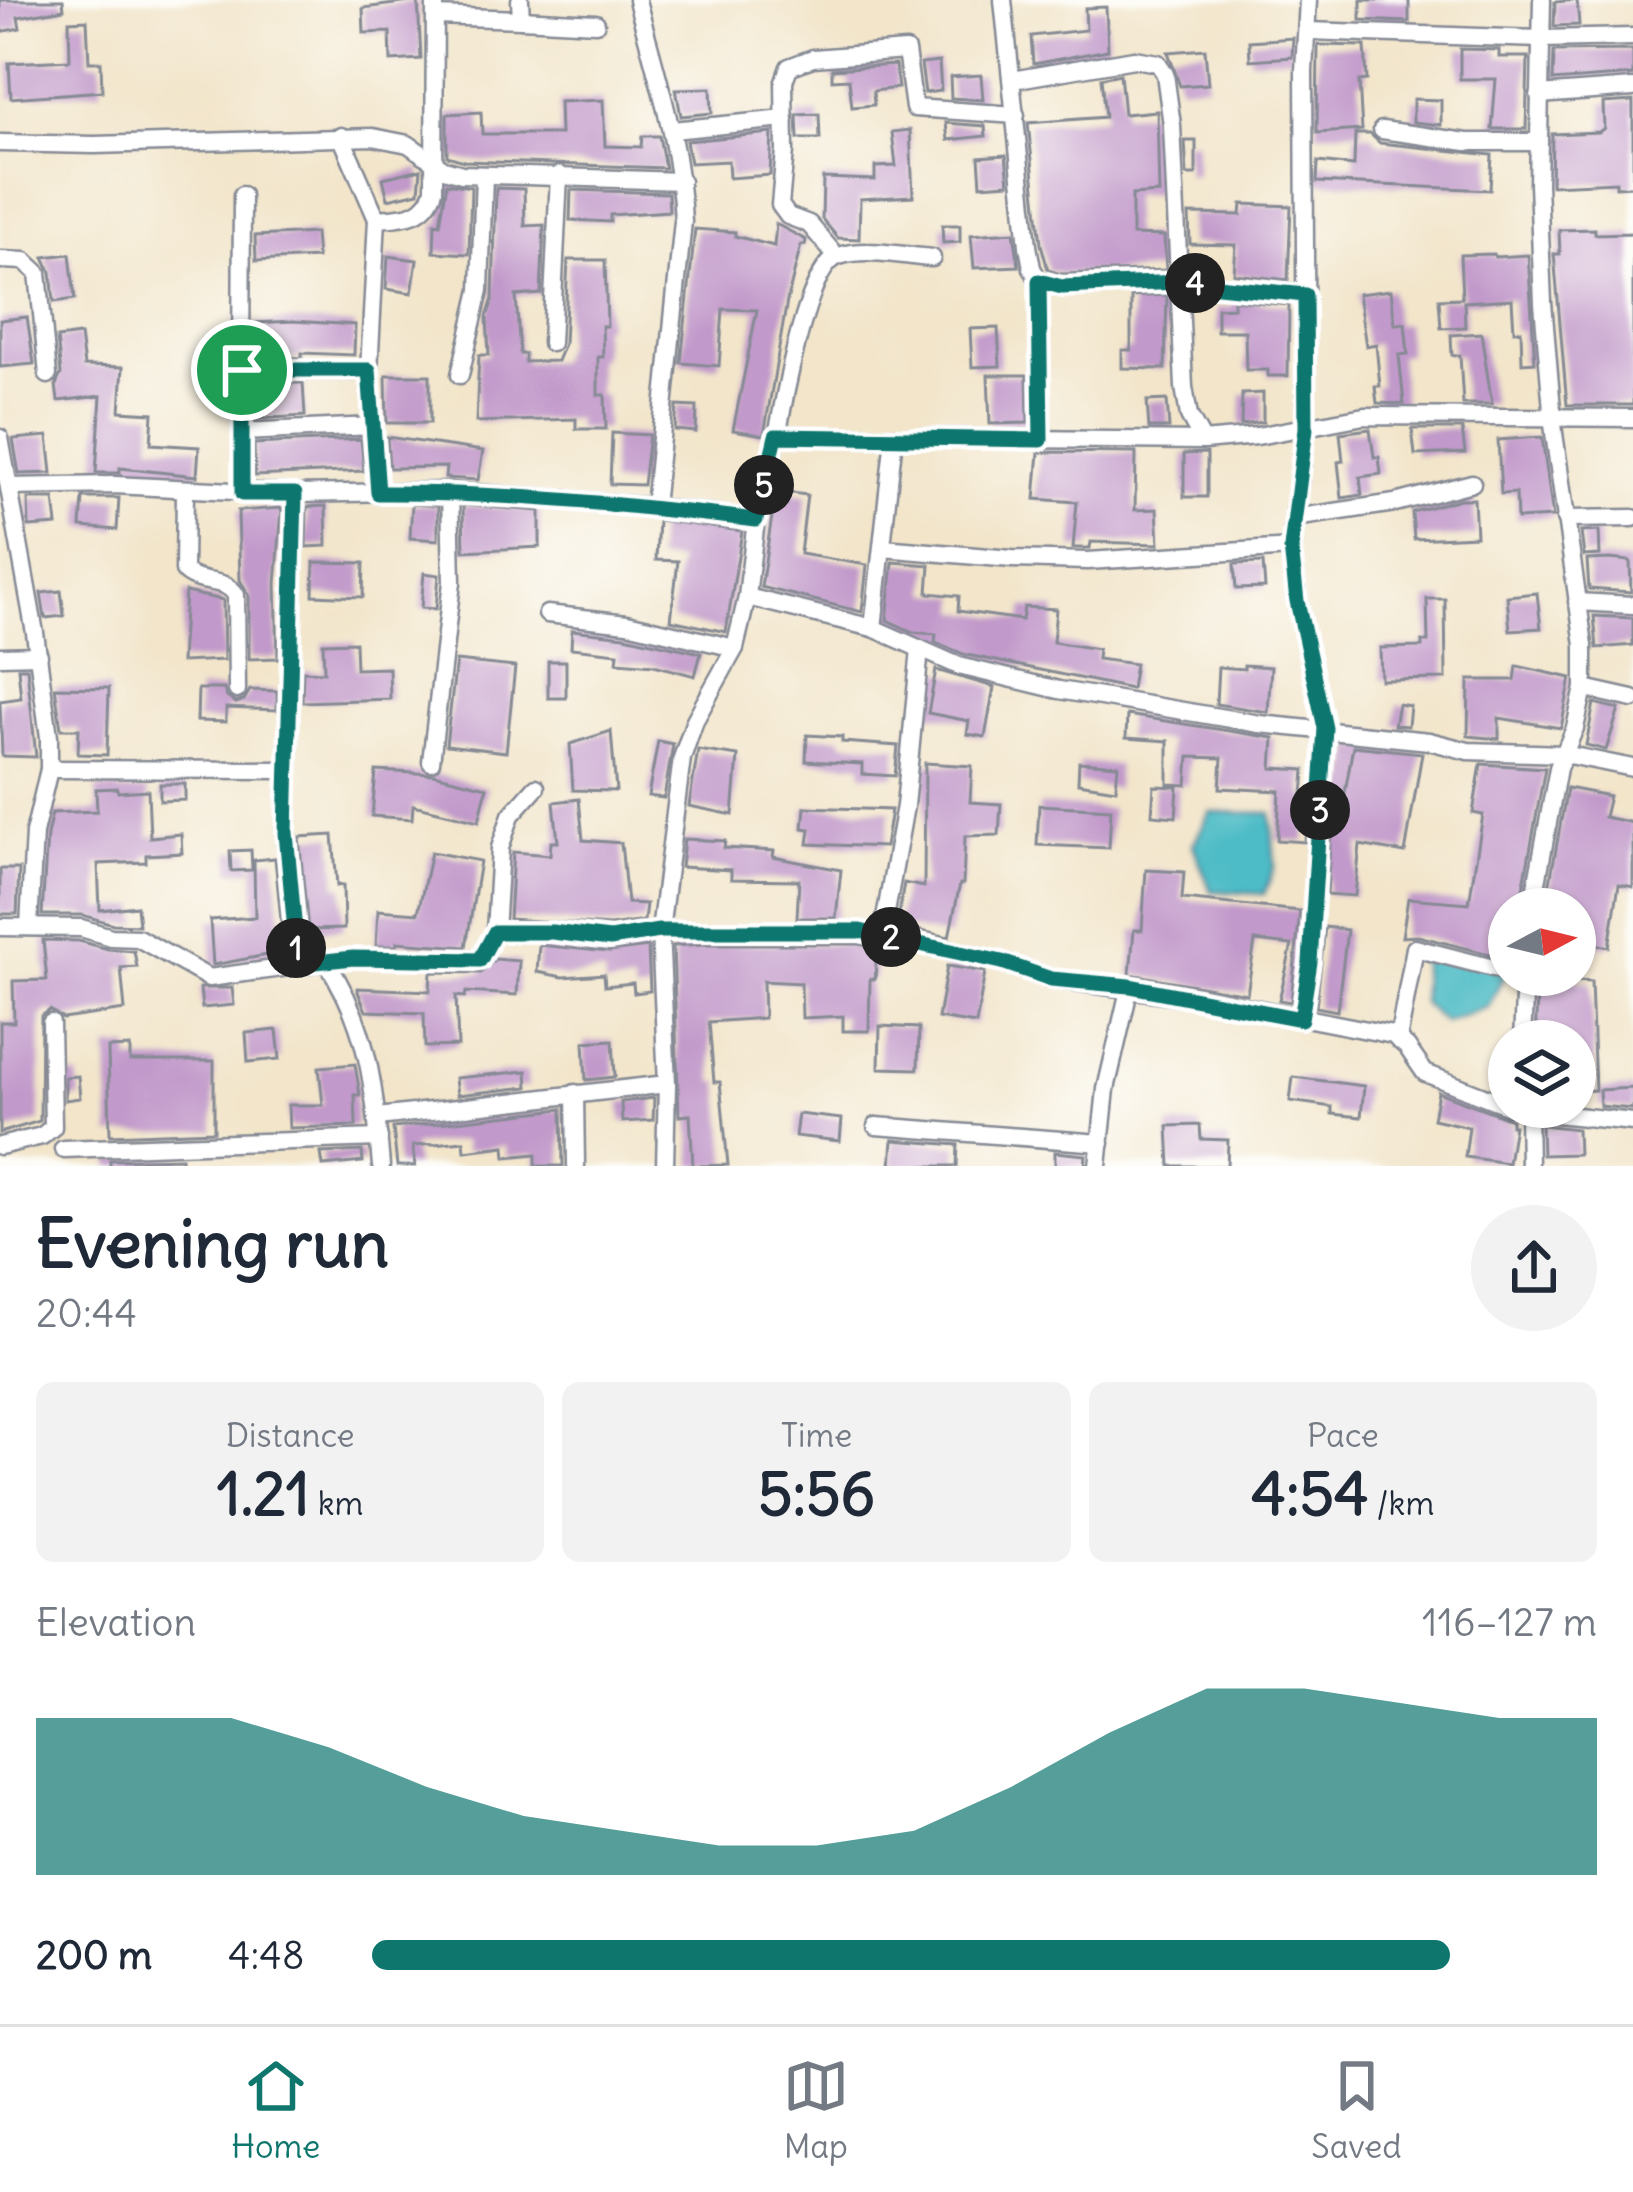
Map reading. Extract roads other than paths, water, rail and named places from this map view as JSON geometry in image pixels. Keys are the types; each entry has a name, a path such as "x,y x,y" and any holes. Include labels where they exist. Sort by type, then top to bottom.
{"street":[{"path":"638,0 681,181 680,269 654,507"},
{"path":"1003,0 1028,245 1039,281 1041,440"},
{"path":"1301,1019 1310,962 1325,728 1297,601 1291,548 1306,428 1304,71 1308,0"},
{"path":"1536,888 1564,754 1584,688 1584,646 1552,416 1539,238 1542,0"},
{"path":"377,219 421,212 430,204 434,190 435,8 521,9 596,23"},
{"path":"1308,31 1541,39 1633,37"},
{"path":"836,256 809,224 783,212 784,80 789,67 799,61 906,51 914,108 1016,115"},
{"path":"1012,80 1134,59 1158,63 1165,74 1172,125 1184,387 1202,441"},
{"path":"1540,94 1633,88"},
{"path":"672,130 785,119"},
{"path":"1382,130 1480,143 1539,142"},
{"path":"341,136 377,219 369,370 378,493"},
{"path":"0,143 94,145 373,136 408,144 444,169 484,175 681,181"},
{"path":"460,375 480,290 484,175"},
{"path":"551,343 559,176"},
{"path":"242,195 242,494"},
{"path":"665,1166 667,1084 659,931 682,758 695,720 735,648 756,520 798,339 819,271 836,256 932,258"},
{"path":"0,260 25,261 38,273 48,375"},
{"path":"1039,281 1062,287 1180,282 1305,295"},
{"path":"242,370 369,370"},
{"path":"776,436 1202,441 1364,416 1633,418"},
{"path":"242,432 373,426"},
{"path":"874,628 894,437"},
{"path":"0,439 39,655 49,769 34,833 29,926"},
{"path":"1294,518 1395,503 1472,483"},
{"path":"10,488 114,485 242,494 450,491 756,520"},
{"path":"185,490 184,572 191,578 226,585 236,595 237,690"},
{"path":"431,762 452,582 450,491"},
{"path":"295,494 285,770 298,964"},
{"path":"1564,519 1633,518"},
{"path":"883,548 1088,561 1291,548"},
{"path":"747,597 874,628 958,666 1038,686 1260,724 1430,741 1468,751 1564,754 1633,768"},
{"path":"1577,602 1633,605"},
{"path":"547,614 627,622 735,648"},
{"path":"882,935 905,806 920,649"},
{"path":"0,656 39,655"},
{"path":"1584,688 1633,699"},
{"path":"49,769 285,770"},
{"path":"0,927 81,928 111,937 138,938 209,978 353,958 480,960 495,932 500,848 511,815 536,788"},
{"path":"495,932 610,939 659,931 860,931 1002,962 1051,979 1130,986 1393,1035 1425,1073 1488,1096"},
{"path":"1398,1040 1415,948 1488,967"},
{"path":"326,961 349,996 371,1061 381,1166"},
{"path":"1098,1166 1106,1089 1130,986"},
{"path":"0,1146 49,1131 54,1121 51,1023"},
{"path":"378,1117 667,1084"},
{"path":"575,1093 576,1166"},
{"path":"1596,1117 1633,1122"},
{"path":"876,1126 1101,1143"},
{"path":"1523,1128 1529,1166"},
{"path":"49,1131 65,1158 379,1138"}],"water":[{"path":"1210,812 1271,813 1275,866 1264,894 1211,891 1193,845"},
{"path":"1484,957 1488,961 1488,996 1494,996 1488,1007 1444,1022 1422,1003 1422,958"}]}
